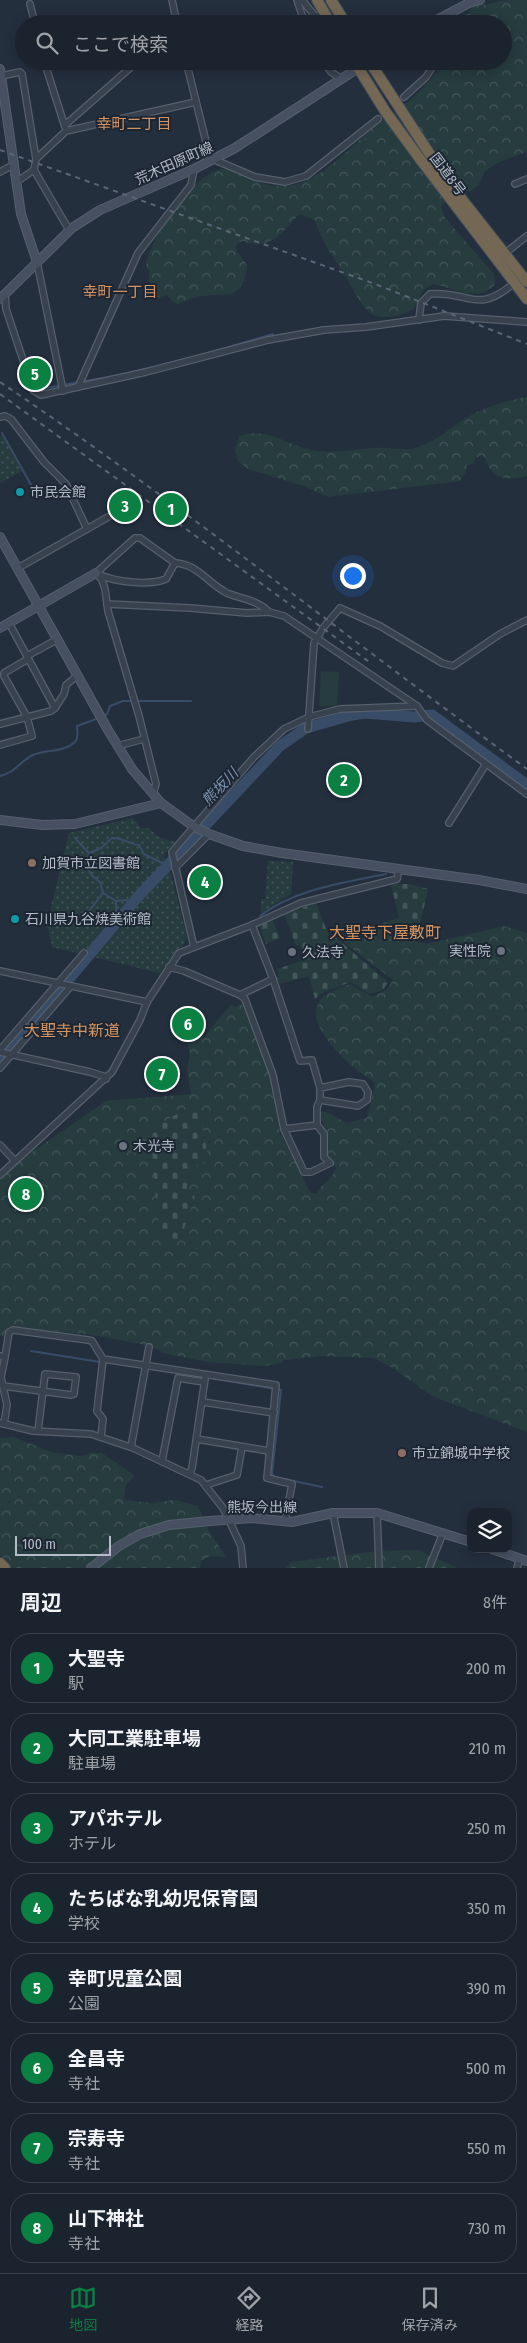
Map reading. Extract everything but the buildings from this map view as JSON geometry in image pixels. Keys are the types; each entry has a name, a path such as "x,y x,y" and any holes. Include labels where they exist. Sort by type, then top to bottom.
{"highway":[{"path":"317,0 326,15"},
{"path":"331,0 340,15"},
{"name":"国道8号","path":"359,70 385,111 420,159 527,299"},
{"name":"国道8号","path":"375,70 446,179 527,282"},
{"path":"0,1562 4,1568"}],"street":[{"path":"172,0 175,15"},
{"path":"297,0 302,15"},
{"path":"302,0 314,15"},
{"path":"445,15 480,0"},
{"path":"30,4 33,15"},
{"path":"454,10 454,15"},
{"path":"47,70 66,128"},
{"path":"36,159 128,70"},
{"path":"188,70 209,154 215,160 255,177 285,182 306,176 378,120"},
{"path":"330,70 342,79"},
{"name":"荒木田原町線","path":"2,296 69,230 100,210 215,160 342,79 351,70"},
{"path":"404,97 426,77 430,70"},
{"path":"63,390 37,262 21,214 2,106 1,72 20,72 22,74 36,159 34,170 69,230"},
{"path":"66,128 196,102"},
{"path":"0,172 13,166"},
{"path":"78,387 138,253 191,185 194,169"},
{"path":"16,182 34,170"},
{"path":"515,184 527,179"},
{"path":"504,254 527,236"},
{"path":"419,320 421,303 430,294 477,301 501,294 514,283"},
{"path":"2,296 33,390 42,395 160,369 268,340 324,330 366,328 453,317 527,322"},
{"path":"0,418 4,416 11,419 44,462 66,484 87,529"},
{"path":"18,568 108,517"},
{"path":"0,537 40,605 117,746 132,769 161,803 193,826 243,846 480,880 527,889"},
{"path":"0,628 96,573 135,538 140,538 175,563 187,564 227,592 263,606 269,612"},
{"path":"96,573 113,580 157,582 166,579 175,563"},
{"path":"96,573 102,580 156,784 153,794"},
{"path":"107,604 247,613 269,612 284,616 418,708 427,720 527,794"},
{"path":"308,729 314,643 340,608 380,626 442,663 453,666 500,634 527,620"},
{"path":"9,623 55,708"},
{"path":"0,745 32,736 27,717 4,673 58,639"},
{"path":"0,724 51,711 64,694 66,685 78,675"},
{"path":"194,947 172,852 260,752 284,729 309,717 340,709 418,708"},
{"path":"117,746 144,739"},
{"path":"449,823 486,764"},
{"path":"0,820 42,825 75,824 161,803"},
{"path":"175,867 208,833"},
{"path":"0,1175 106,1079 119,1060 147,1002 179,953 252,925 301,903 397,879 399,869"},
{"path":"169,968 184,971 240,995 247,1004 273,1075 284,1129 306,1173 330,1163 324,1157 324,1134 318,1125 317,1106 322,1094 312,1060 300,1061 273,979 252,925"},
{"path":"84,953 0,1051 90,1072 104,1076 106,1079"},
{"path":"0,971 147,1002"},
{"path":"240,995 273,979"},
{"path":"0,1068 70,986"},
{"path":"320,1088 354,1082 364,1084 368,1095 367,1100 358,1106 320,1100"},
{"path":"284,1129 318,1125"},
{"path":"0,1145 15,1161"},
{"path":"101,1437 103,1419 97,1411 103,1359 92,1341 13,1330 9,1332 2,1356 1,1377 7,1405 2,1424 38,1431 78,1432 101,1437 131,1447 190,1473 206,1485 230,1520 241,1546 243,1568"},
{"path":"131,1447 149,1347"},
{"path":"103,1359 147,1365 205,1378"},
{"path":"3,1386 42,1392 73,1395 76,1377 46,1373 42,1392 38,1431"},
{"path":"162,1461 178,1378 205,1378 276,1385 268,1479 292,1484 285,1522"},
{"path":"190,1473 197,1440 205,1378"},
{"path":"202,1402 274,1413"},
{"path":"197,1440 269,1451"},
{"path":"206,1485 237,1475 242,1447"},
{"path":"333,1513 344,1568"},
{"name":"熊坂今出線","path":"91,1568 119,1546 140,1534 168,1525 252,1518 292,1522 333,1513 377,1513 467,1541"},
{"path":"377,1513 379,1568"},
{"path":"429,1568 443,1533"},
{"path":"504,1553 524,1560 517,1568"}],"green space":[{"path":"506,0 527,0 527,152 499,162 485,171 479,184 471,191 456,192 441,207 445,218 494,274 495,284 489,290 474,294 433,284 423,290 414,309 392,317 375,316 359,300 324,243 315,220 299,214 281,233 268,242 252,244 243,241 238,243 235,248 247,265 245,279 239,289 232,294 199,296 177,304 167,295 157,298 150,286 150,272 146,267 155,241 175,208 200,181 213,172 227,169 254,181 276,186 288,186 304,182 326,169 418,93 432,79 438,70 512,70 512,15 466,15 473,7"},
{"path":"527,397 527,476 522,477 507,478 497,476 490,469 482,455 476,458 474,463 467,465 466,472 460,481 328,497 304,486 248,469 238,461 235,451 239,436 258,433 316,451 333,452 380,448 410,449 435,439 465,418 478,412 508,401"},
{"path":"2,435 22,471 0,483 0,436"},
{"path":"321,671 339,672 337,707 319,706"},
{"path":"133,818 141,828 150,828 161,838 176,841 163,856 168,861 187,938 160,973 52,947 47,924 69,833"},
{"path":"268,861 293,862 291,894 261,913 261,899 265,899"},
{"path":"391,884 410,884 428,889 420,925 412,923 409,938 399,935 400,929 385,932 381,930 379,924 399,918"},
{"path":"316,903 329,936 334,936 388,982 383,990 369,994 351,982 322,993 315,999 309,976 278,984 276,978 279,977 277,969 304,960 300,945 296,945 284,914"},
{"path":"272,919 280,938 266,944 259,925"},
{"path":"504,926 527,933 527,1432 432,1396 394,1369 374,1358 319,1356 284,1360 282,1363 264,1366 207,1362 163,1353 151,1346 92,1335 13,1327 7,1331 5,1337 0,1336 0,1178 17,1162 106,1101 191,1094 187,1069 190,1054 185,1036 192,1034 204,1037 231,1004 236,1007 241,1004 246,1008 273,1083 280,1133 310,1192 316,1194 332,1176 336,1168 325,1157 326,1132 320,1112 326,1112 347,1123 367,1118 375,1083 351,1065 328,1040 317,1021 316,1012 318,1004 327,994 350,984 371,996 384,991 393,980 337,937 376,927 385,934 427,944"},
{"path":"198,1102 209,1162 192,1167 185,1195 195,1196 180,1241 160,1233 149,1130"},
{"path":"13,1437 55,1453 82,1456 91,1453 102,1453 135,1476 126,1484 124,1500 151,1503 174,1500 198,1506 209,1531 226,1557 210,1556 201,1561 200,1568 12,1568 0,1555 0,1438"},
{"path":"418,1550 458,1568 285,1568 292,1562 377,1551"}],"waterway":[{"path":"208,353 273,334"},
{"path":"40,389 120,375 197,356"},
{"path":"2,433 35,492"},
{"path":"103,716 107,714 110,706 123,701 191,701"},
{"name":"熊坂川","path":"0,1058 136,899 280,746 306,728 365,713 414,717 432,715 527,785"},
{"path":"0,776 14,770 24,760 33,755 65,748 77,739 77,726 99,718"},
{"path":"75,838 89,853 101,848 112,838 139,845 144,854 168,866"},
{"path":"89,853 87,866 93,877 100,882 103,893 89,911 95,919 106,921 109,931"},
{"path":"260,916 288,899 304,893 336,884 386,874"},
{"path":"103,893 116,901 127,900 133,903"},
{"path":"116,901 116,911 122,915"},
{"path":"31,1351 100,1362"},
{"path":"105,1362 132,1366"},
{"path":"206,1377 281,1390 272,1474 275,1477 322,1487"}],"railway":[{"path":"0,150 375,284 527,344"},
{"path":"0,382 200,524 527,769"},
{"path":"0,394 372,664"}],"place":[{"name":"幸町児童公園","path":"35,374"},
{"name":"市民会館","path":"20,492"},
{"name":"アパホテル","path":"125,506"},
{"name":"大聖寺","path":"171,509"},
{"name":"大同工業駐車場","path":"344,780"},
{"name":"加賀市立図書館","path":"32,863"},
{"name":"たちばな乳幼児保育園","path":"205,882"},
{"name":"石川県九谷焼美術館","path":"15,919"},
{"name":"実性院","path":"501,951"},
{"name":"久法寺","path":"292,952"},
{"name":"全昌寺","path":"188,1024"},
{"name":"宗寿寺","path":"162,1074"},
{"name":"木光寺","path":"123,1146"},
{"name":"山下神社","path":"26,1194"},
{"name":"市立錦城中学校","path":"402,1453"}],"district":[{"name":"幸町二丁目","path":"134,124"},
{"name":"幸町一丁目","path":"120,292"},
{"name":"大聖寺下屋敷町","path":"385,932"},
{"name":"大聖寺中新道","path":"72,1030"}]}
